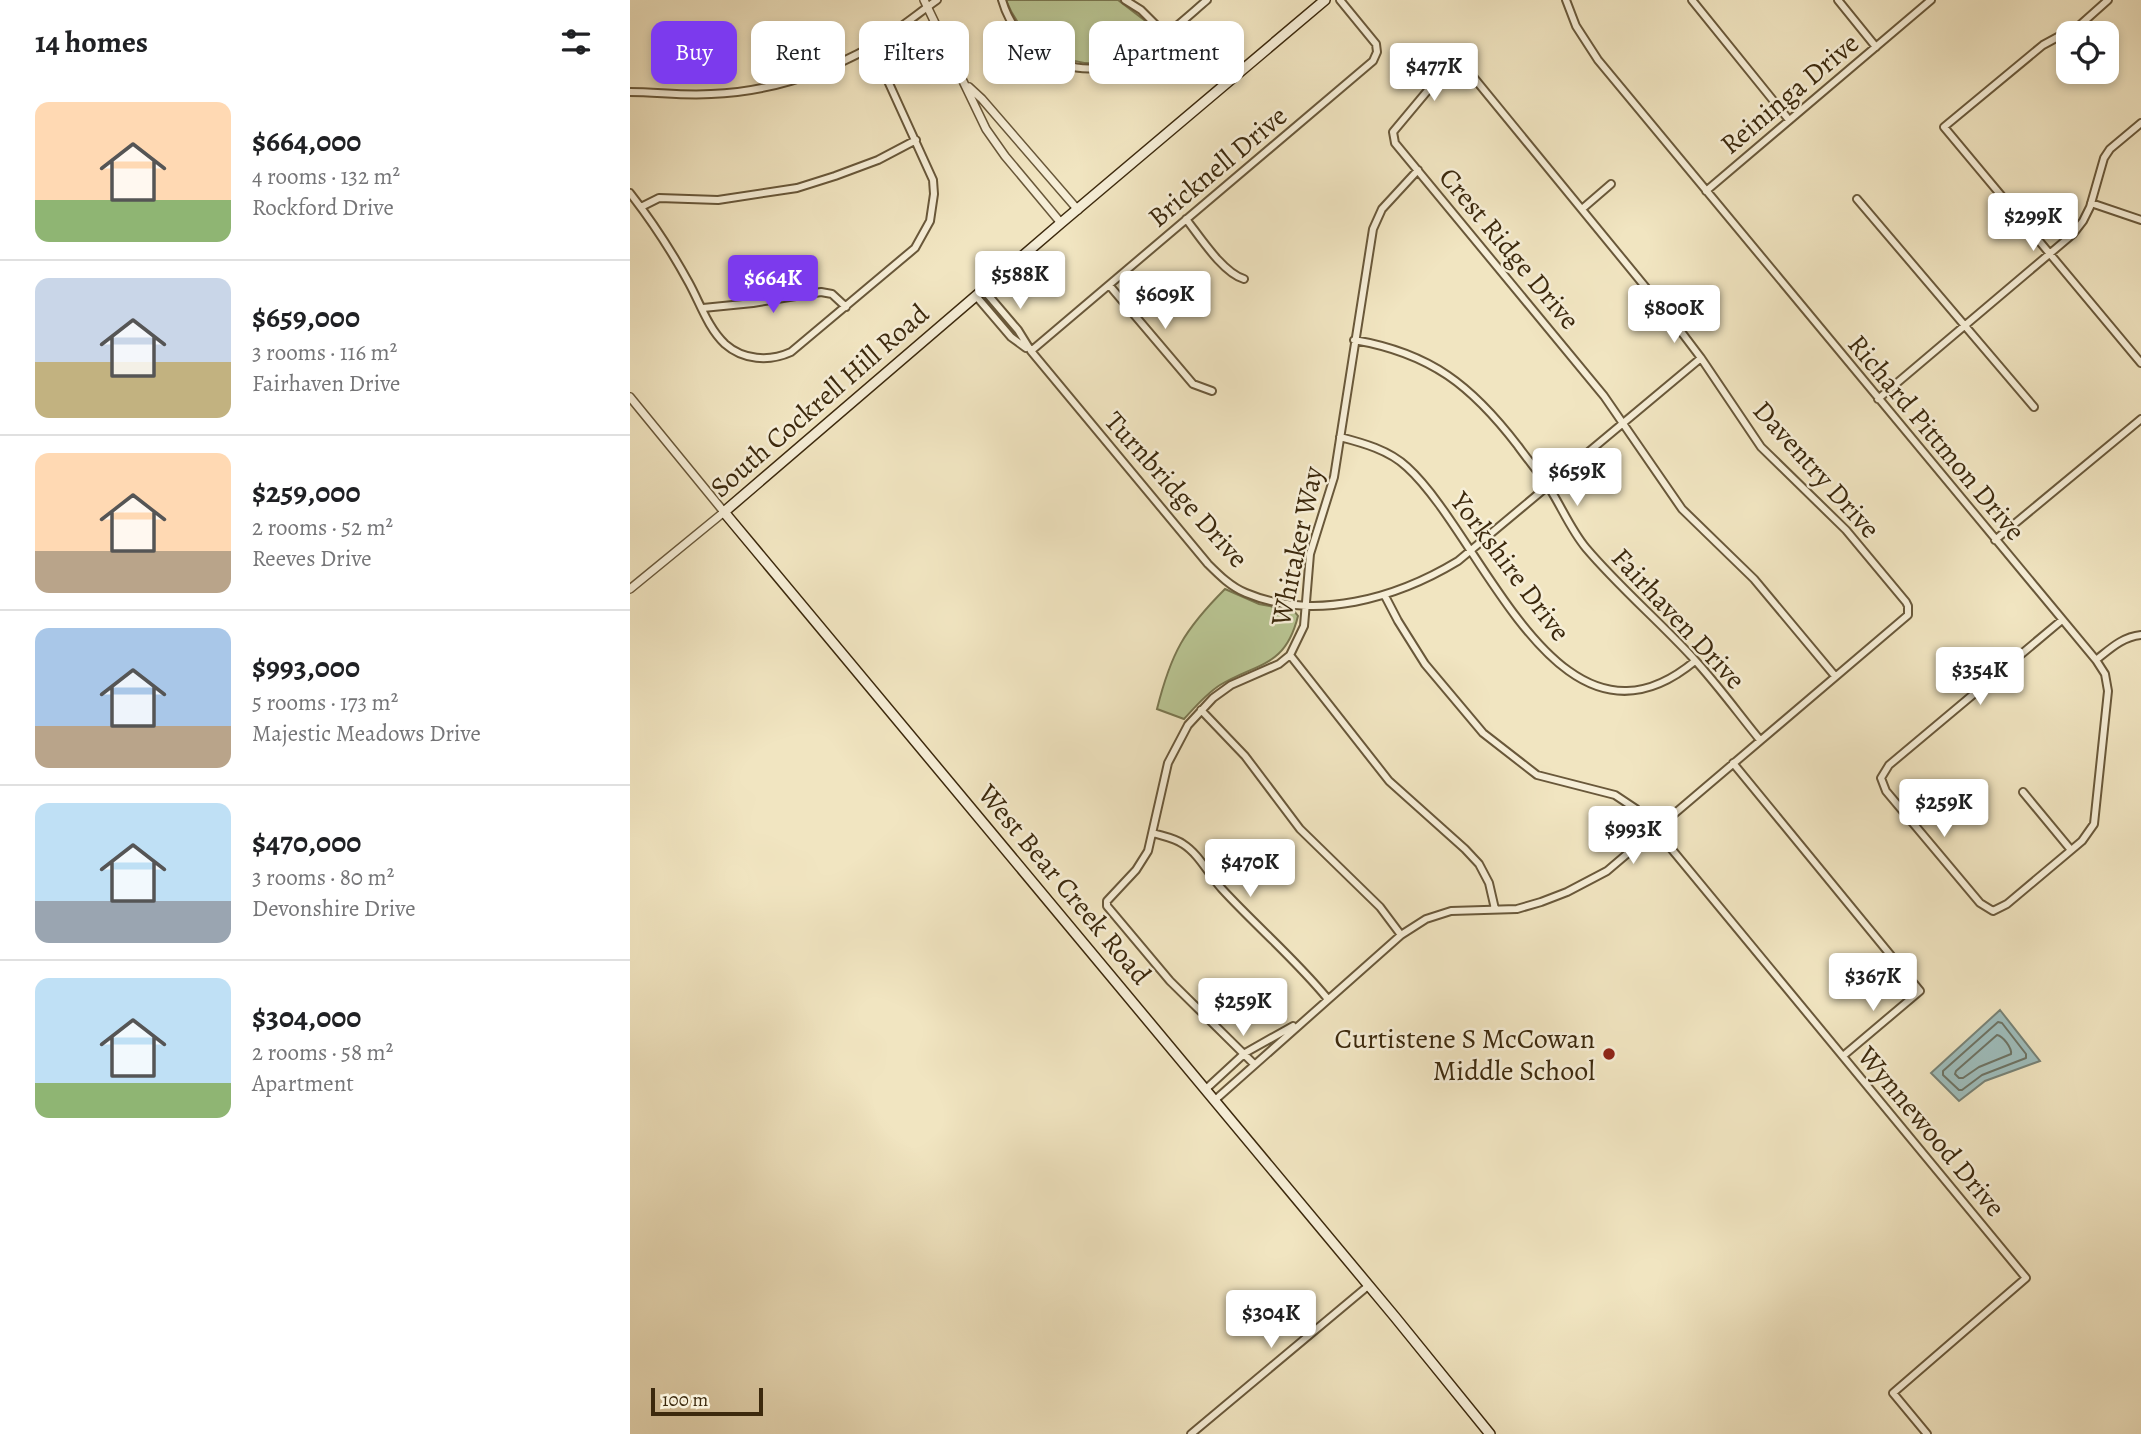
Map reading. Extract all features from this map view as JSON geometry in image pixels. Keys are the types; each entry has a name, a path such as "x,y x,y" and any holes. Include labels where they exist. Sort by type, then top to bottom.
{"main road":[{"name":"South Cockrell Hill Road","path":"724,512 1325,0"},
{"name":"West Bear Creek Road","path":"724,512 1490,1434"}],"street":[{"path":"904,21 925,4 937,0"},
{"path":"1002,0 1021,36 1045,55 1062,64 1089,68"},
{"path":"1125,0 1152,21"},
{"path":"1182,21 1207,0"},
{"name":"Bricknell Drive","path":"1031,351 1373,61 1377,52 1376,44 1340,0"},
{"name":"Richard Pittmon Drive","path":"1566,0 1583,40 2096,660 2105,674 2108,691 2094,824 2071,850 2007,904 1993,911 1980,904 1886,791 1881,778 1889,765 2062,620"},
{"path":"1692,0 1789,120"},
{"path":"1838,0 1876,47"},
{"name":"Reininga Drive","path":"1706,191 1931,0"},
{"path":"2108,0 2081,25 2043,45 1944,127 2141,363"},
{"path":"925,4 967,86 973,105 1004,156 1061,223"},
{"path":"630,92 712,94 767,87 818,71 859,52"},
{"name":"Crest Ridge Drive","path":"1454,59 1393,131 1392,138 1624,422 1682,509 1754,579 1835,676"},
{"name":"Daventry Drive","path":"1454,59 1461,62 1701,358 1750,434 1846,530 1906,602 1908,615 1835,676"},
{"path":"630,193 642,207 717,335 727,346 741,354 769,359 780,357 801,346 915,248 930,221 933,180 890,84"},
{"path":"967,86 982,99 1078,209"},
{"path":"1878,399 2051,254 2083,221 2104,158 2110,149 2141,123"},
{"path":"642,207 659,198 718,200 797,188 878,160 916,140"},
{"name":"Whitaker Way","path":"1254,1064 1170,981 1107,906 1107,901 1136,870 1148,851 1168,763 1188,725 1201,710 1231,685 1279,664 1290,655 1304,626 1310,554 1334,477 1373,229 1382,209 1418,170"},
{"path":"1582,209 1611,184"},
{"path":"1857,199 2034,407"},
{"path":"2091,203 2141,220"},
{"path":"1186,219 1226,267 1235,276 1244,279"},
{"path":"1108,285 1193,384 1212,391"},
{"path":"703,308 764,302 821,292 832,294 846,307"},
{"name":"Turnbridge Drive","path":"979,293 1011,337 1031,351 1208,564 1226,582 1246,593 1306,606 1349,603 1385,596 1430,578 1458,561 1701,358"},
{"name":"Fairhaven Drive","path":"1354,340 1398,350 1430,363 1457,381 1500,423 1549,487 1588,550 1695,661 1760,740"},
{"name":"West Bear Creek Road","path":"630,397 724,512"},
{"path":"1995,540 2141,419"},
{"name":"Yorkshire Drive","path":"1340,437 1376,448 1406,465 1472,549 1496,590 1524,627 1552,658 1577,678 1599,687 1646,690 1667,681 1695,661"},
{"name":"South Cockrell Hill Road","path":"630,589 724,512"},
{"name":"Wynnewood Drive","path":"1385,596 1424,664 1483,733 1536,775 1615,795 1636,809 1655,829 2026,1278 1893,1393 1927,1434"},
{"path":"2096,660 2117,643 2131,636 2141,635"},
{"path":"1290,655 1390,781 1479,864 1489,883 1495,909"},
{"path":"1215,1100 1401,934 1451,911 1517,909 1567,892 1607,871 1835,676"},
{"path":"1201,710 1245,756 1300,829 1380,907 1401,934"},
{"path":"1733,763 1920,991 1843,1056"},
{"path":"2023,792 2071,850"},
{"path":"1153,833 1183,844 1196,855 1211,878 1327,998"},
{"path":"1206,1089 1245,1053 1303,1019"},
{"path":"1191,1434 1368,1286"}],"green space":[{"path":"1006,0 1118,0 1145,21 1089,21 1089,63 1075,61 1075,21 1017,21"},
{"path":"1225,589 1259,604 1294,611 1298,616 1286,645 1278,655 1215,689 1184,719 1157,709 1168,672 1181,643 1199,617"}],"water":[{"path":"2000,1010 2040,1061 1985,1081 1959,1101 1931,1073"}],"place":[{"name":"Curtistene S McCowan Middle School","path":"1609,1054"}]}
